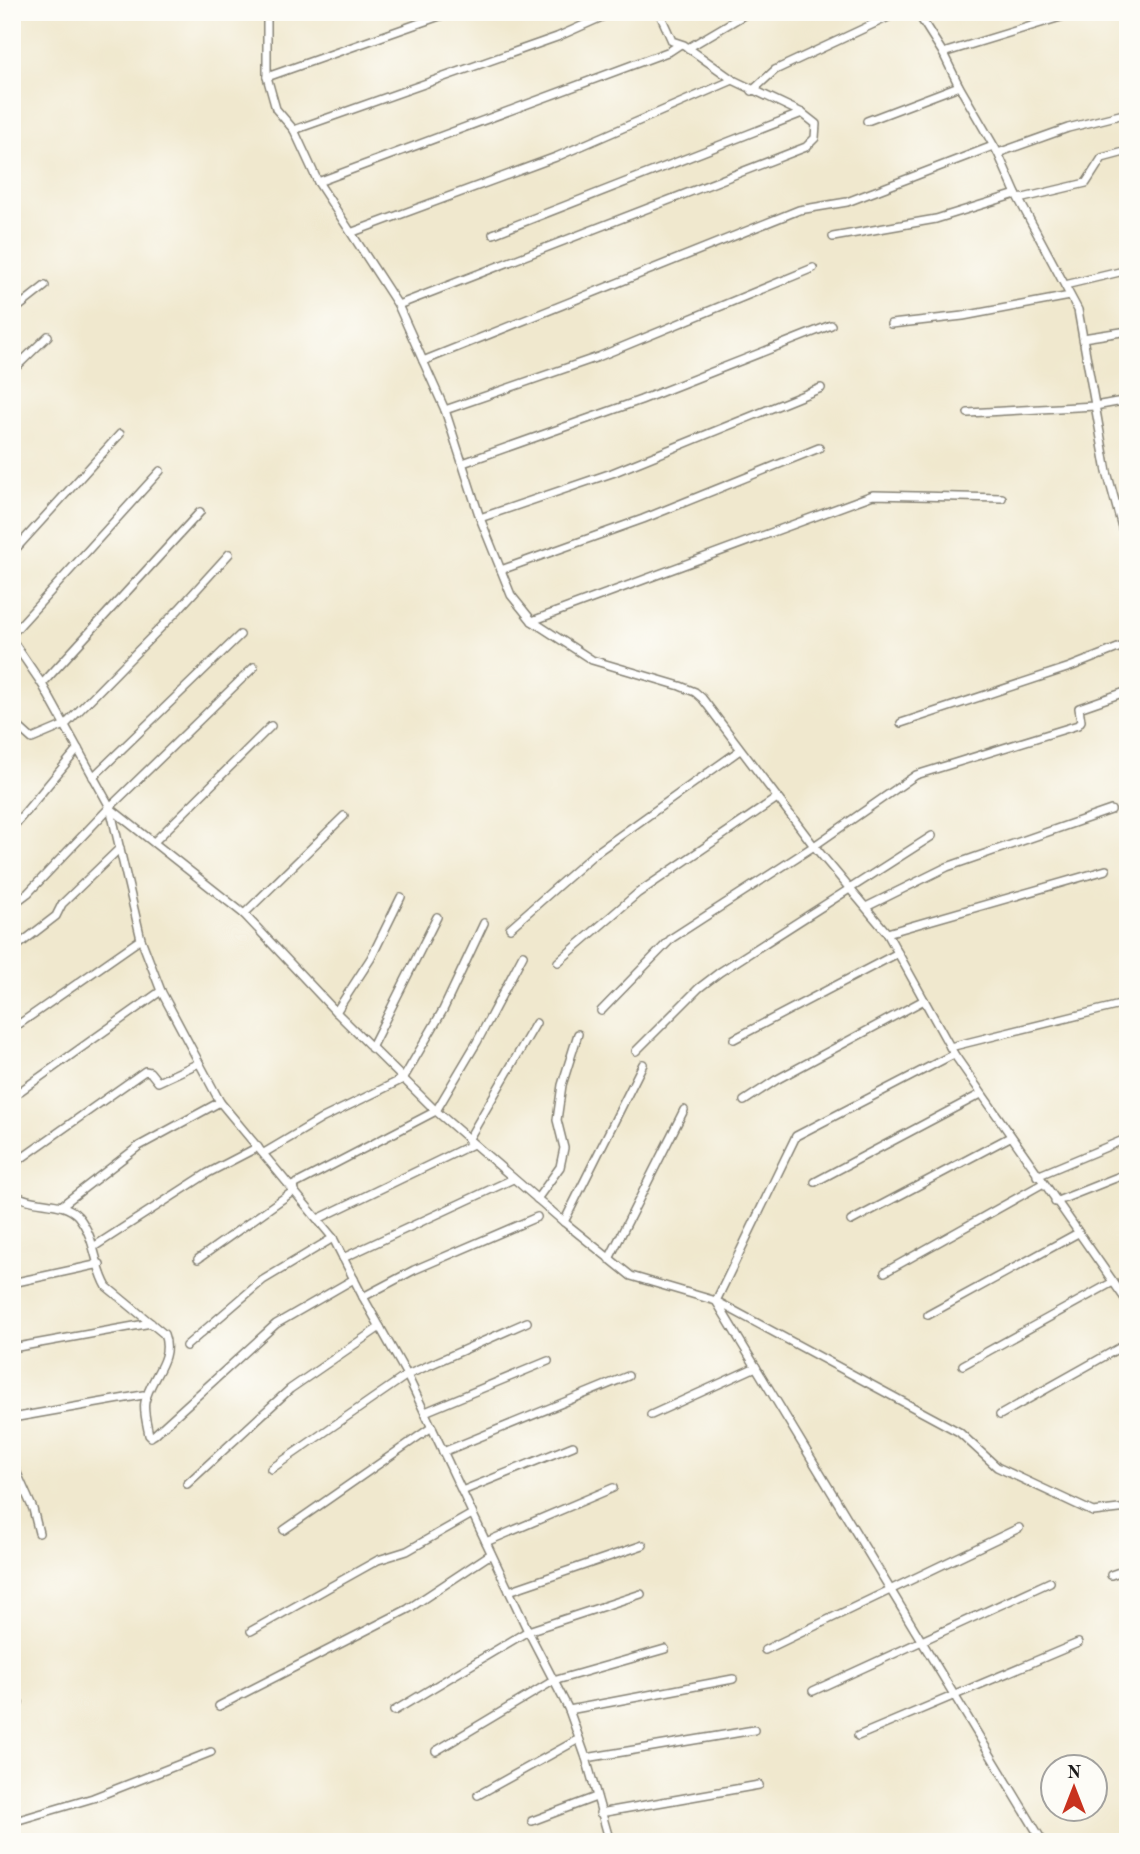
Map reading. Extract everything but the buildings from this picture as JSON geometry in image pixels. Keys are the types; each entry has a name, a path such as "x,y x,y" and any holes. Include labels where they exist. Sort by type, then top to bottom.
{"street":[{"path":"278,12 267,14 267,77 276,109 295,130 318,182 398,305 444,411 480,518 511,595 532,621 592,660 695,692 702,698 814,846 887,933 952,1051 1042,1184 1128,1303"},
{"path":"267,77 451,12"},
{"path":"295,130 557,37 613,12"},
{"path":"398,305 806,147 814,138 816,124 802,113 752,91 684,46 672,41 659,12"},
{"path":"318,182 684,46 749,12"},
{"path":"752,91 775,70 899,12"},
{"path":"917,12 943,53 1077,310 1107,472 1128,549"},
{"path":"943,53 1076,12"},
{"path":"352,232 556,157 733,80"},
{"path":"867,121 959,86"},
{"path":"493,234 802,113"},
{"path":"423,361 799,211 847,202 995,150 1128,113"},
{"path":"833,237 936,219 1018,196 1086,183 1102,158 1128,151"},
{"path":"444,411 598,357 813,268"},
{"path":"1065,285 1128,270"},
{"path":"12,312 46,286"},
{"path":"891,324 963,316 1070,296"},
{"path":"463,463 641,400 831,326"},
{"path":"1083,338 1128,331"},
{"path":"12,371 48,336"},
{"path":"480,518 612,473 821,388"},
{"path":"968,413 1095,405 1128,400"},
{"path":"12,553 120,433"},
{"path":"501,570 643,519 819,448"},
{"path":"12,634 160,471"},
{"path":"532,621 873,495 1002,498"},
{"path":"42,684 200,512"},
{"path":"13,722 32,739 65,725 229,554"},
{"path":"93,777 240,635"},
{"path":"12,640 42,684 110,807 141,939 161,991 199,1063 220,1102 333,1238 362,1297 407,1375 528,1631 569,1710 610,1842"},
{"path":"901,723 1070,667 1128,644"},
{"path":"12,905 28,893 110,807 254,667"},
{"path":"601,1011 672,938 814,846 916,775 1078,725 1081,721 1079,708 1128,691"},
{"path":"154,842 271,726"},
{"path":"12,828 78,749"},
{"path":"509,928 593,855 740,750"},
{"path":"558,962 638,893 777,798"},
{"path":"110,807 244,914 336,1012 436,1111 513,1179 631,1276 716,1301 959,1432 997,1467 1093,1512 1128,1508"},
{"path":"866,907 947,867 1111,810"},
{"path":"244,914 344,816"},
{"path":"636,1051 699,988 720,972 932,836"},
{"path":"12,950 56,916 62,904 120,848"},
{"path":"887,933 1106,870"},
{"path":"336,1012 371,958 401,897"},
{"path":"372,1048 437,917"},
{"path":"94,1246 208,1172 261,1150 403,1079 443,1010 484,923"},
{"path":"12,1029 141,939"},
{"path":"734,1039 898,953"},
{"path":"198,1259 293,1188 436,1111 523,956"},
{"path":"12,1097 161,991"},
{"path":"744,1101 776,1080 924,1000"},
{"path":"716,1301 796,1136 952,1051 1128,1003"},
{"path":"318,1219 471,1142 536,1023"},
{"path":"537,1199 560,1167 564,1148 557,1120 562,1085 578,1034"},
{"path":"12,1165 145,1071 150,1072 158,1082 199,1063"},
{"path":"564,1222 643,1064"},
{"path":"815,1182 981,1094"},
{"path":"61,1206 139,1146 220,1102"},
{"path":"609,1259 684,1110"},
{"path":"851,1221 1010,1137"},
{"path":"1037,1176 1128,1138"},
{"path":"1055,1202 1128,1173"},
{"path":"343,1258 513,1179"},
{"path":"885,1272 1042,1184"},
{"path":"14,1196 61,1206 77,1214 94,1246 107,1287 164,1334 168,1344 166,1356 144,1405 149,1435 153,1436 276,1324 354,1279"},
{"path":"362,1297 414,1270 537,1217"},
{"path":"928,1315 1078,1233"},
{"path":"186,1346 263,1280 333,1238"},
{"path":"12,1283 100,1264"},
{"path":"963,1365 1113,1283"},
{"path":"716,1301 1043,1842"},
{"path":"271,1469 407,1375 527,1322"},
{"path":"12,1348 151,1323"},
{"path":"187,1484 290,1389 380,1327"},
{"path":"1000,1415 1128,1343"},
{"path":"425,1412 548,1361"},
{"path":"651,1415 756,1367"},
{"path":"443,1452 628,1376"},
{"path":"12,1418 143,1395"},
{"path":"284,1530 432,1427"},
{"path":"462,1491 573,1446"},
{"path":"12,1462 33,1509 39,1533"},
{"path":"486,1542 613,1488"},
{"path":"251,1631 378,1560 407,1551 472,1514"},
{"path":"765,1650 1019,1528"},
{"path":"509,1591 643,1545"},
{"path":"219,1706 408,1609 491,1554"},
{"path":"1111,1575 1128,1569"},
{"path":"813,1691 1050,1582"},
{"path":"394,1711 528,1631 641,1594"},
{"path":"858,1736 1077,1643"},
{"path":"436,1751 554,1681 665,1649"},
{"path":"569,1710 733,1679"},
{"path":"586,1758 754,1730"},
{"path":"478,1795 579,1739"},
{"path":"12,1822 93,1798 211,1752"},
{"path":"600,1812 759,1784"},
{"path":"532,1821 596,1797"}]}
